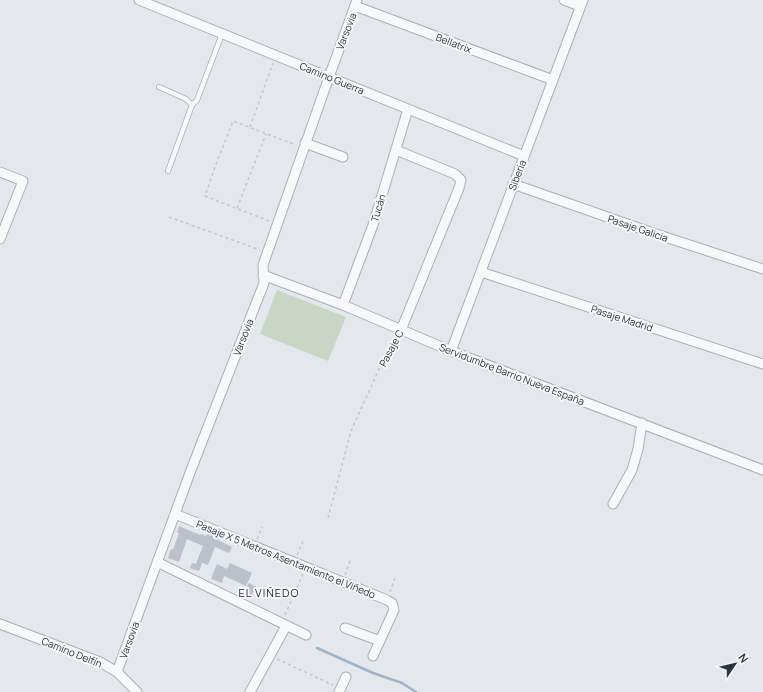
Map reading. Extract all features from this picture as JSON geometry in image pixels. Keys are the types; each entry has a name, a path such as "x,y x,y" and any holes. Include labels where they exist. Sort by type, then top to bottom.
{"street":[{"name":"Camino Guerra","path":"139,0 524,156"},
{"path":"564,0 582,3"},
{"name":"Varsovia","path":"117,672 175,514 264,283 263,265 328,76 356,3"},
{"name":"Bellatrix","path":"356,3 553,80"},
{"name":"Siberia","path":"451,351 582,3"},
{"name":"Tucán","path":"343,305 372,225 408,109"},
{"path":"304,146 343,157"},
{"name":"Pasaje C","path":"396,150 455,174 461,180 401,330"},
{"path":"0,172 23,181 0,239"},
{"name":"Pasaje Galicia","path":"513,184 653,234 763,269"},
{"name":"Pasaje Madrid","path":"481,272 763,364"},
{"name":"Servidumbre Barrio Nueva España","path":"263,274 343,305 451,351 763,469"},
{"path":"613,504 632,470 638,449 642,423"},
{"name":"Pasaje X 5 Metros Asentamiento el Viñedo","path":"175,514 391,603"},
{"path":"158,562 306,635"},
{"path":"373,656 394,610 391,603"},
{"name":"Camino Delfín","path":"0,624 100,662 117,672 137,692"},
{"path":"250,692 270,656 284,624"},
{"path":"346,628 380,640"},
{"path":"340,690 346,677"}],"lane":[{"path":"168,171 192,105 197,100 222,34"},
{"path":"159,87 186,99 192,105"}],"path":[{"path":"250,127 276,55"},
{"path":"277,224 205,196 233,121 266,134 304,146"},
{"path":"237,208 266,134"},
{"path":"170,217 259,250 268,251"},
{"name":"Pasaje C","path":"328,518 351,431 380,367 401,330"},
{"path":"254,546 262,527"},
{"path":"294,562 304,539"},
{"path":"343,582 351,558"},
{"path":"284,624 306,567"},
{"path":"391,603 395,578"},
{"path":"270,656 340,690"}],"green space":[{"path":"277,290 346,317 328,361 260,334"}],"building":[{"path":"179,526 200,535 206,536 207,534 232,547 229,553 215,547 208,565 197,561 203,546 187,539 179,562 168,558 171,549 173,550 179,533 177,533"},
{"path":"197,561 202,563 199,571 190,568 192,563 196,564"},
{"path":"230,563 252,573 246,586 224,576 222,583 211,579 217,564 227,569"},
{"path":"249,583 256,587 250,599 244,596 246,593 244,592"}],"waterway":[{"path":"317,648 373,673 402,683 416,692"}],"district":[{"name":"EL VIÑEDO","path":"269,593"}]}
